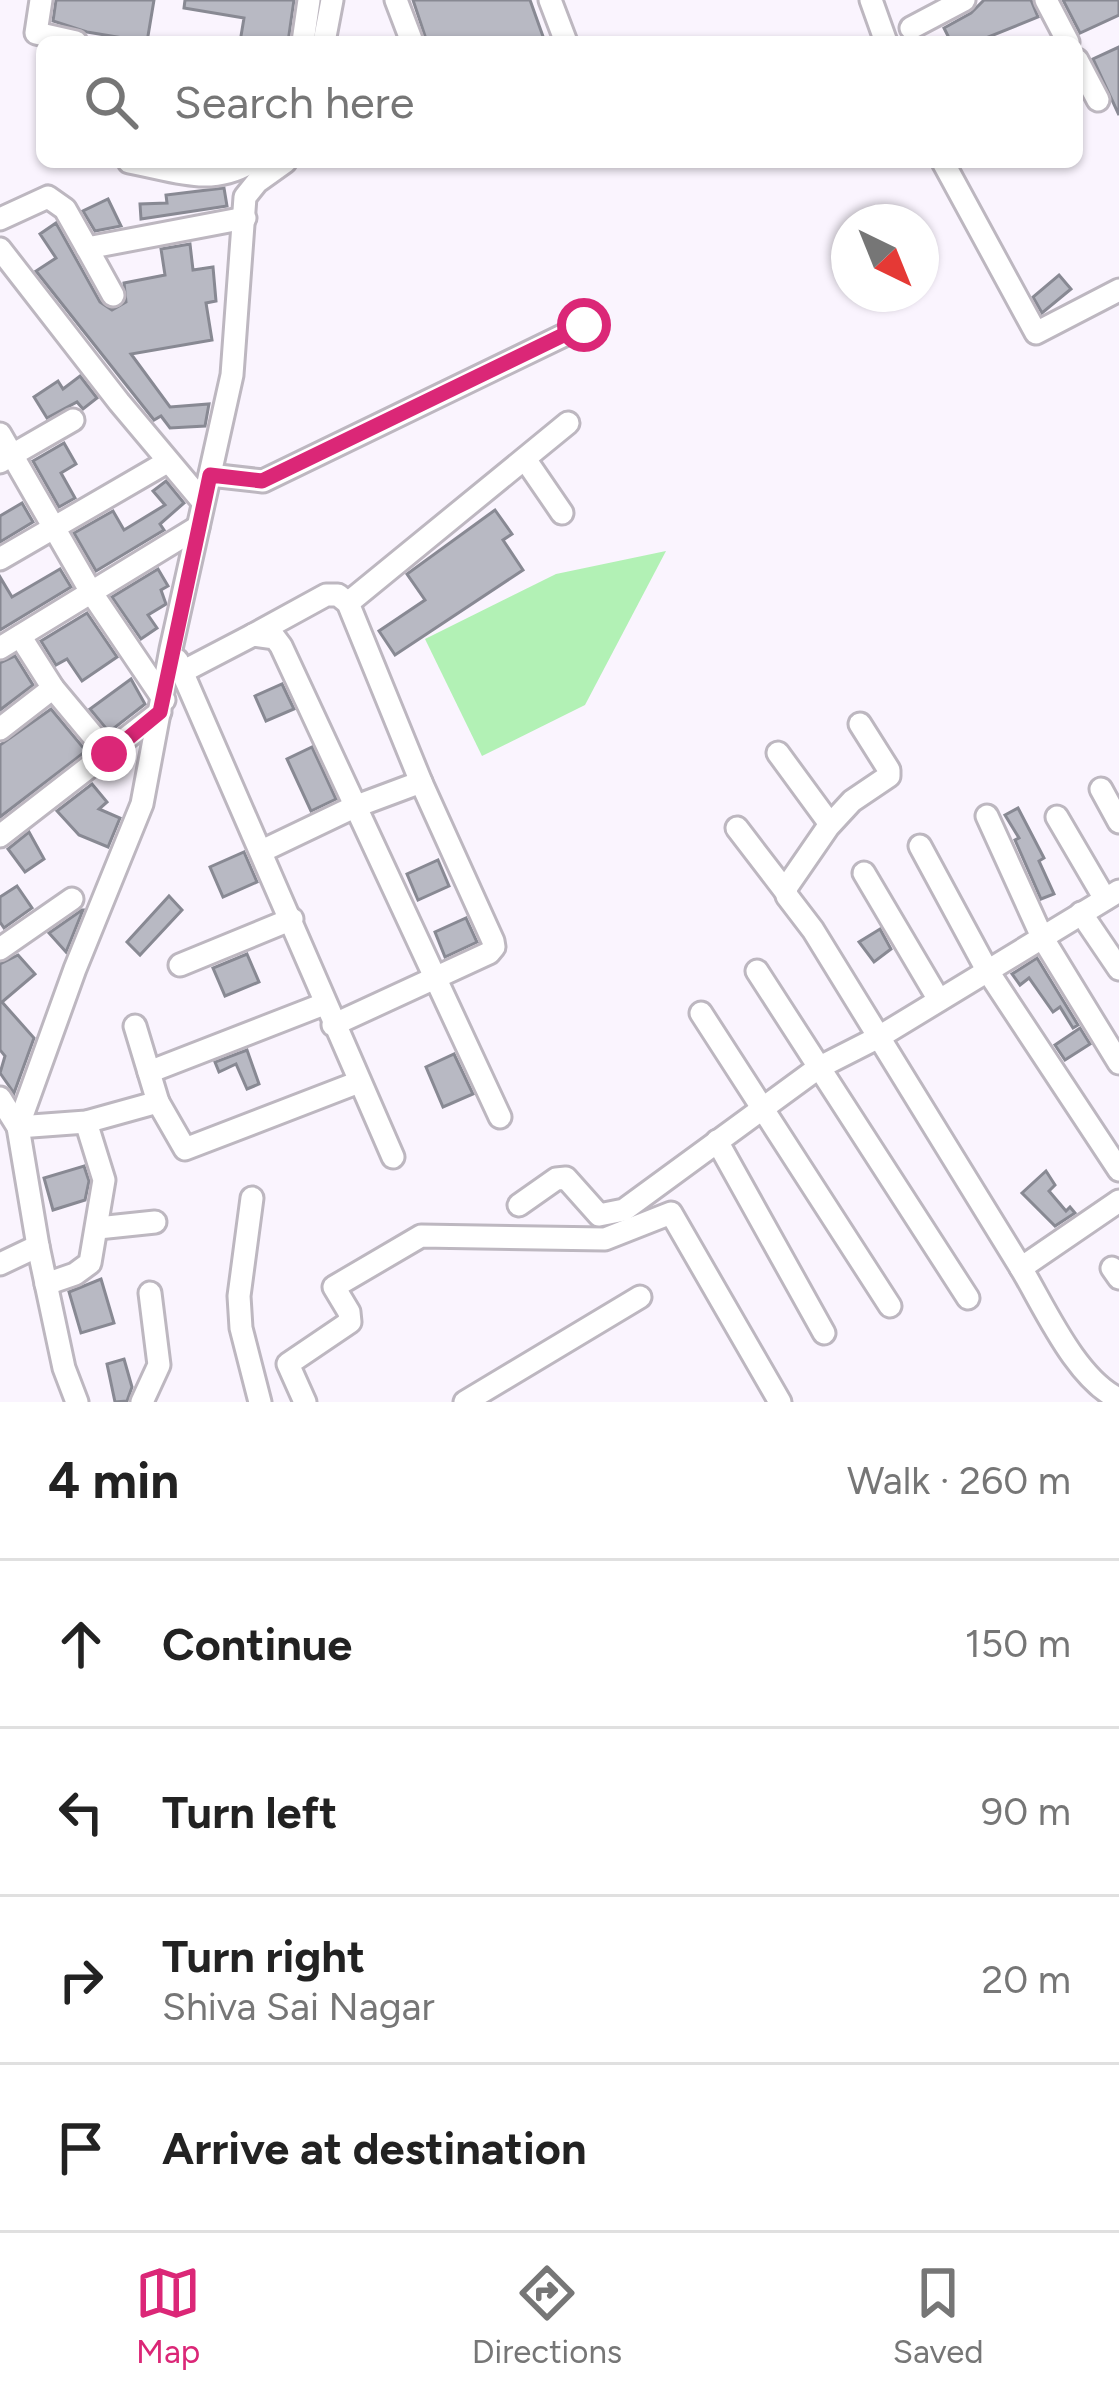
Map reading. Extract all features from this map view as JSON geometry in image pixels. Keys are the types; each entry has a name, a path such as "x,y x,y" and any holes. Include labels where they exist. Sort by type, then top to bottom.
{"street":[{"path":"41,0 36,33 49,36"},
{"path":"304,36 309,0"},
{"path":"325,36 332,0"},
{"path":"396,0 410,36"},
{"path":"550,0 564,36"},
{"path":"871,0 884,36"},
{"path":"911,28 964,0"},
{"path":"1046,0 1065,36"},
{"path":"1083,71 1098,100"},
{"path":"162,168 212,178 242,168"},
{"path":"18,1127 142,804 232,375 245,196 277,168"},
{"path":"946,168 1036,333 1113,300"},
{"path":"0,219 49,197 65,208 113,295"},
{"path":"87,248 244,218"},
{"path":"0,249 203,502"},
{"path":"210,475 262,481 584,325"},
{"path":"6,458 73,420"},
{"path":"348,603 568,424"},
{"path":"0,434 6,458 54,527 162,706"},
{"path":"525,459 562,513"},
{"path":"0,559 167,462"},
{"path":"109,754 10,642 198,527"},
{"path":"149,1072 437,978 494,947 348,603 338,595 326,595 182,672"},
{"path":"253,635 275,638 281,646 500,1117"},
{"path":"172,649 393,1156"},
{"path":"0,729 53,688"},
{"path":"0,836 109,754 162,706"},
{"path":"786,894 830,824 852,801 889,776 860,724"},
{"path":"778,753 830,824"},
{"path":"262,851 354,807 421,782"},
{"path":"1101,789 1119,822"},
{"path":"987,816 1042,937 1119,1063"},
{"path":"519,1205 556,1179 566,1178 599,1215 612,1215 818,1067 879,1037 1112,895 1057,817"},
{"path":"737,828 813,930 1066,1345 1096,1383 1119,1399"},
{"path":"920,846 988,970 1119,1170"},
{"path":"864,873 939,1000"},
{"path":"0,949 72,899"},
{"path":"1081,914 1119,969"},
{"path":"180,965 292,919"},
{"path":"757,971 968,1298"},
{"path":"701,1012 890,1306"},
{"path":"135,1026 158,1102 185,1150 359,1082"},
{"path":"0,1098 18,1127 64,1368 77,1402"},
{"path":"18,1127 86,1122 158,1102"},
{"path":"46,1284 84,1270 90,1263 98,1228 102,1163 86,1122"},
{"path":"717,1141 824,1333"},
{"path":"252,1198 239,1296 241,1328 260,1402"},
{"path":"1021,1268 1119,1202"},
{"path":"305,1402 288,1364 350,1322 334,1287 421,1236 604,1239 671,1213 780,1402"},
{"path":"98,1228 155,1222"},
{"path":"0,1264 38,1246"},
{"path":"142,1402 159,1365 150,1293"},
{"path":"465,1402 640,1297"}],"green space":[{"path":"666,551 585,705 482,756 425,639 556,574"}],"building":[{"path":"56,0 154,0 148,36 111,36 53,21"},
{"path":"185,0 294,0 289,36 241,36 244,18 184,8"},
{"path":"413,0 530,0 543,36 425,36"},
{"path":"984,0 1031,0 1038,17 991,36 948,36 944,28"},
{"path":"1063,0 1119,0 1119,15 1080,33"},
{"path":"1119,47 1119,115 1093,59"},
{"path":"224,188 227,206 141,219 140,204 167,203 166,195"},
{"path":"108,199 121,226 95,231 83,211"},
{"path":"56,223 100,302 112,310 126,302 124,283 165,275 161,249 190,244 193,270 213,267 216,301 206,303 212,340 131,354 170,407 209,404 205,426 170,428 161,416 154,420 36,271 56,258 40,234"},
{"path":"1059,275 1071,289 1042,313 1033,297"},
{"path":"80,376 97,398 83,409 77,402 47,418 34,397 58,381 63,389"},
{"path":"64,443 76,464 61,473 75,498 59,507 33,461"},
{"path":"166,481 184,503 160,524 164,530 96,571 74,533 113,511 124,530 165,505 153,491"},
{"path":"22,503 33,522 0,542 0,516"},
{"path":"495,510 512,534 503,540 523,570 395,655 379,631 425,600 407,574"},
{"path":"60,569 71,587 0,630 0,577 12,597"},
{"path":"158,569 168,586 161,590 166,604 148,615 157,628 141,639 112,597"},
{"path":"87,613 117,657 82,681 67,659 56,665 41,641"},
{"path":"15,656 33,685 0,710 0,663"},
{"path":"131,679 145,704 109,732 90,709"},
{"path":"282,684 294,709 266,721 255,696"},
{"path":"51,709 86,751 0,817 0,745"},
{"path":"312,747 336,799 311,811 287,759"},
{"path":"92,784 107,802 99,809 120,818 108,847 79,835 57,811"},
{"path":"1018,808 1044,858 1039,861 1054,894 1041,899 1015,840 1019,838 1005,815"},
{"path":"29,832 44,859 25,872 8,849"},
{"path":"244,852 257,882 223,897 210,867"},
{"path":"438,860 449,886 418,900 407,874"},
{"path":"17,886 32,908 4,928 0,897"},
{"path":"169,896 182,910 140,955 127,942"},
{"path":"83,910 66,952 49,933"},
{"path":"466,918 477,942 445,957 435,932"},
{"path":"880,929 891,949 874,962 859,942"},
{"path":"247,954 259,982 225,996 213,968"},
{"path":"18,955 35,974 2,1002 34,1038 14,1093 0,1073 5,1056 0,1050 0,964"},
{"path":"1037,958 1078,1025 1073,1028 1060,1007 1053,1012 1029,978 1020,985 1012,974"},
{"path":"1080,1028 1090,1044 1065,1060 1055,1045"},
{"path":"247,1050 259,1084 247,1089 236,1064 219,1072 215,1062"},
{"path":"454,1054 473,1094 443,1107 426,1067"},
{"path":"84,1166 89,1181 85,1200 53,1210 44,1178"},
{"path":"1046,1171 1055,1185 1049,1191 1066,1211 1070,1207 1075,1213 1055,1226 1022,1193"},
{"path":"101,1279 114,1323 81,1333 69,1292"},
{"path":"124,1359 132,1387 127,1401 115,1402 107,1364"}],"route":[{"path":"109,754 160,712 210,475 262,481 584,325"}]}
